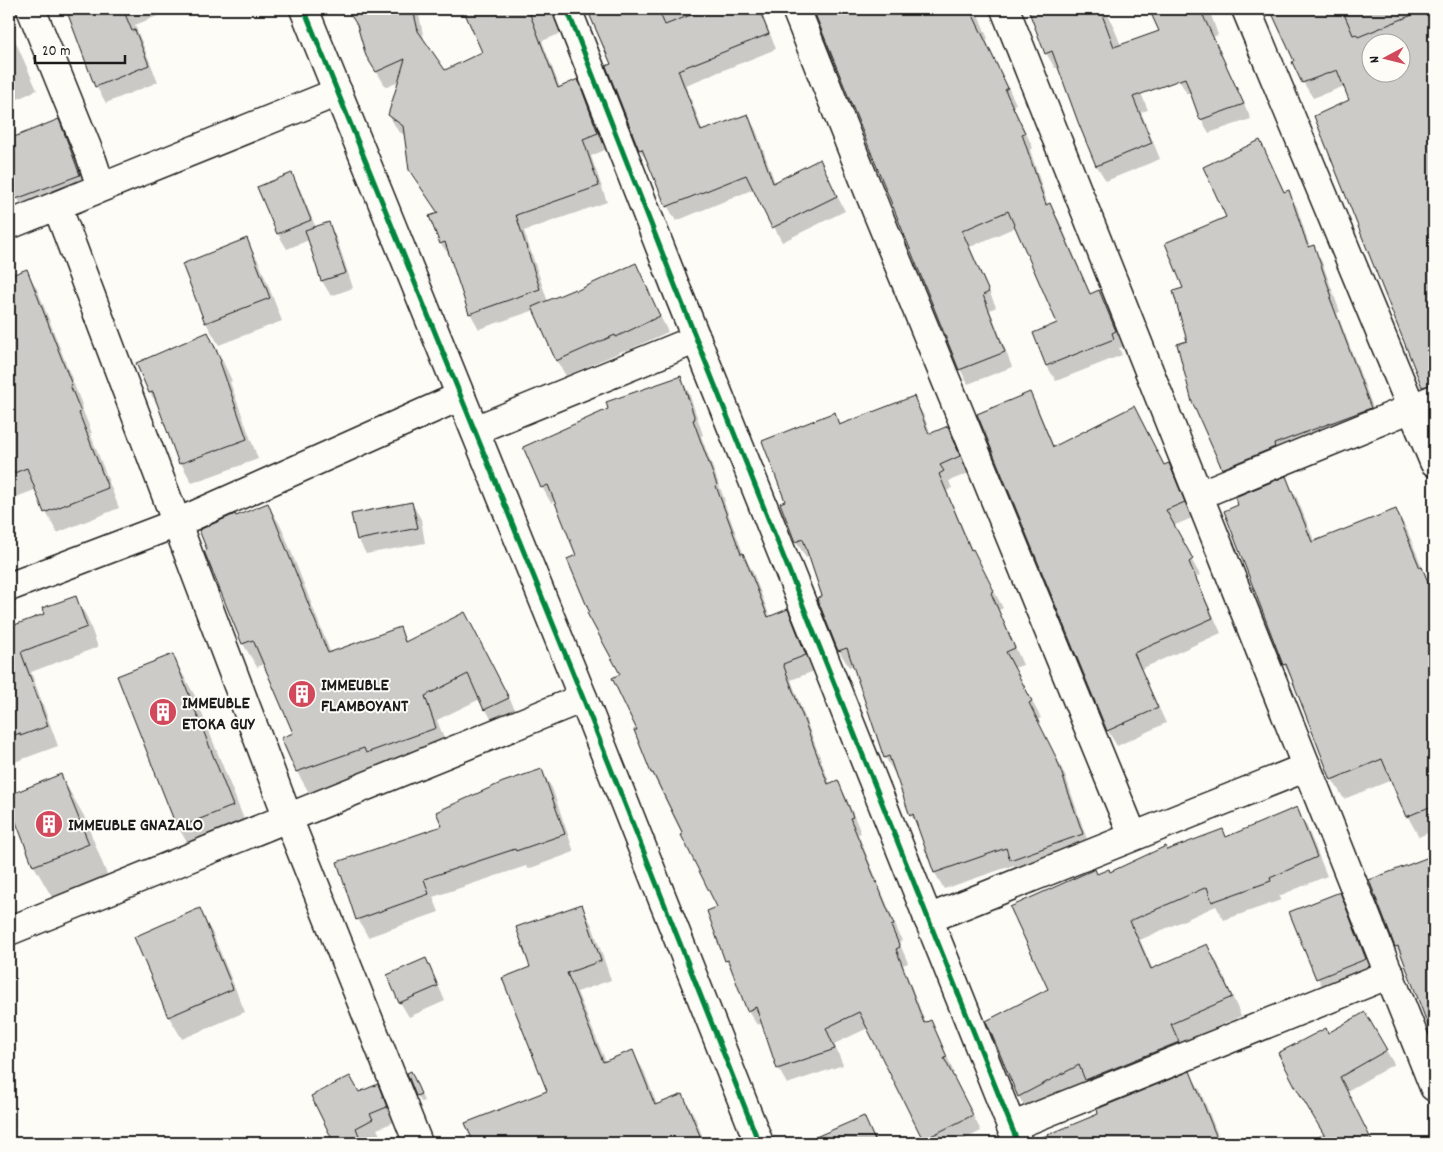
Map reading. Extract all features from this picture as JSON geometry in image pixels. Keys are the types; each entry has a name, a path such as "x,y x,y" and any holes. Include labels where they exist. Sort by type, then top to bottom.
{"street":[{"path":"31,9 92,160 101,187"},
{"path":"304,9 583,698 759,1143"},
{"path":"567,9 1014,1135 1390,974"},
{"path":"796,9 877,212 1133,836"},
{"path":"1005,9 1434,1087"},
{"path":"1246,9 1423,404 1434,462"},
{"path":"9,225 338,92"},
{"path":"57,206 288,818 418,1143"},
{"path":"475,430 697,339"},
{"path":"9,587 177,523 461,396"},
{"path":"1199,495 1423,404"},
{"path":"9,931 583,698"},
{"path":"928,919 1307,766"}],"building":[{"path":"66,9 123,9 132,31 135,30 149,65 95,87"},
{"path":"347,9 413,9 418,31 445,70 482,52 463,9 528,9 558,88 578,79 598,133 583,139 599,186 516,215 540,289 469,314 445,242 440,244 429,216 438,213 409,170 403,126 388,115 405,59 376,72 366,56 357,25"},
{"path":"587,9 658,9 665,25 706,9 759,9 769,34 678,70 701,131 748,114 773,183 820,159 837,196 772,228 746,175 666,207 642,149 639,150 606,66 611,64"},
{"path":"813,9 970,9 1008,88 1005,90 1025,133 1022,134 1046,205 1050,203 1090,294 1099,290 1116,331 1112,333 1114,339 1046,366 1033,333 1057,323 1008,211 962,231 989,292 983,295 1005,352 959,370"},
{"path":"1028,9 1100,9 1114,47 1159,31 1149,9 1200,9 1244,104 1200,120 1185,78 1133,97 1152,143 1096,166 1052,51 1045,54"},
{"path":"1270,9 1342,9 1353,35 1360,36 1360,82 1410,82 1410,32 1370,32 1427,9 1434,9 1434,384 1422,387 1314,116 1349,100 1337,70 1302,83 1292,62 1294,61"},
{"path":"59,119 80,175 16,199 9,179 9,139"},
{"path":"1260,140 1284,192 1289,190 1308,247 1314,245 1332,297 1330,298 1371,408 1274,444 1275,447 1222,469 1192,402 1177,344 1187,341 1173,291 1183,288 1165,243 1226,217 1203,167"},
{"path":"292,173 311,220 277,234 257,187"},
{"path":"329,222 346,273 321,281 305,230"},
{"path":"247,238 270,298 205,323 182,264"},
{"path":"636,263 660,316 616,337 615,335 556,361 532,307 575,289 576,291"},
{"path":"27,269 72,385 70,385 81,412 79,413 108,488 44,513 27,468 9,475 9,276"},
{"path":"208,332 221,361 247,439 179,464 153,392 149,393 136,363"},
{"path":"681,376 695,419 693,420 716,486 741,554 743,553 768,617 788,609 806,655 783,664 828,784 838,780 853,817 850,818 894,925 891,926 900,947 896,949 924,1023 931,1020 947,1057 944,1058 973,1115 923,1140 859,1012 826,1028 835,1049 777,1069 756,1007 747,1011 728,960 725,961 707,911 717,907 653,773 651,773 634,730 637,730 612,678 620,674 587,613 589,611 567,559 576,555 548,485 541,488 523,447 608,409 606,402"},
{"path":"1030,392 1053,447 1134,406 1164,465 1169,463 1185,502 1166,510 1193,559 1189,562 1213,618 1134,653 1158,708 1107,731 977,414"},
{"path":"914,396 929,434 948,426 960,456 940,465 944,471 939,474 971,550 973,549 994,591 991,593 1015,648 1006,652 1032,701 1029,703 1056,757 1083,834 1010,860 1006,848 934,873 913,814 910,816 889,756 884,758 847,648 838,651 817,598 822,596 803,539 795,542 780,503 785,501 762,441 835,412 839,425"},
{"path":"1286,476 1312,542 1396,509 1434,597 1434,805 1406,817 1382,759 1331,780 1286,664 1283,665 1224,511 1238,505 1235,497"},
{"path":"412,502 418,528 357,540 351,514"},
{"path":"268,503 328,653 400,627 405,642 465,612 509,698 484,710 468,674 425,696 436,728 366,753 364,748 296,772 281,738 293,733 253,640 242,644 204,551 207,550 199,530 235,514 236,516"},
{"path":"76,596 87,627 21,652 48,726 20,736 20,733 9,737 9,627 44,614 42,608"},
{"name":"IMMEUBLE ETOKA GUY","path":"173,654 233,806 177,828 117,676"},
{"path":"542,769 565,834 424,879 429,894 356,920 337,862 442,826 436,812 503,782"},
{"name":"IMMEUBLE GNAZALO","path":"61,774 89,844 33,866 9,804 9,795"},
{"path":"1297,807 1317,857 1270,878 1271,881 1212,902 1207,887 1130,921 1151,969 1207,944 1232,997 1171,1024 1179,1042 1085,1080 1079,1065 1018,1097 986,1021 1048,989 1010,907 1095,869 1097,874 1109,869 1110,872 1166,846 1167,850 1223,829 1226,837"},
{"path":"1434,855 1434,1035 1432,1036 1398,946 1395,947 1369,880"},
{"path":"1340,892 1366,959 1316,979 1289,912"},
{"path":"582,904 601,961 567,973 603,1062 633,1050 655,1105 683,1094 703,1143 474,1143 465,1123 547,1091 502,978 530,967 516,927"},
{"path":"200,908 233,989 168,1017 134,937"},
{"path":"426,958 438,986 399,1003 387,975"},
{"path":"1365,1012 1387,1050 1340,1077 1373,1143 1329,1143 1278,1053 1326,1028 1328,1033"},
{"path":"411,1071 421,1094 416,1096 407,1073"},
{"path":"1190,1071 1219,1143 1033,1143 1033,1141 1098,1114 1097,1109"},
{"path":"350,1076 359,1092 378,1084 387,1107 370,1114 373,1119 356,1128 362,1143 334,1143 311,1096"},
{"path":"864,1116 876,1143 802,1143"}],"cycle path":[{"path":"304,9 583,698 759,1143"},
{"path":"567,9 676,288 1018,1143"}],"place":[{"name":"IMMEUBLE FLAMBOYANT","path":"302,694"},
{"name":"IMMEUBLE ETOKA GUY","path":"163,712"},
{"name":"IMMEUBLE GNAZALO","path":"49,824"}]}
